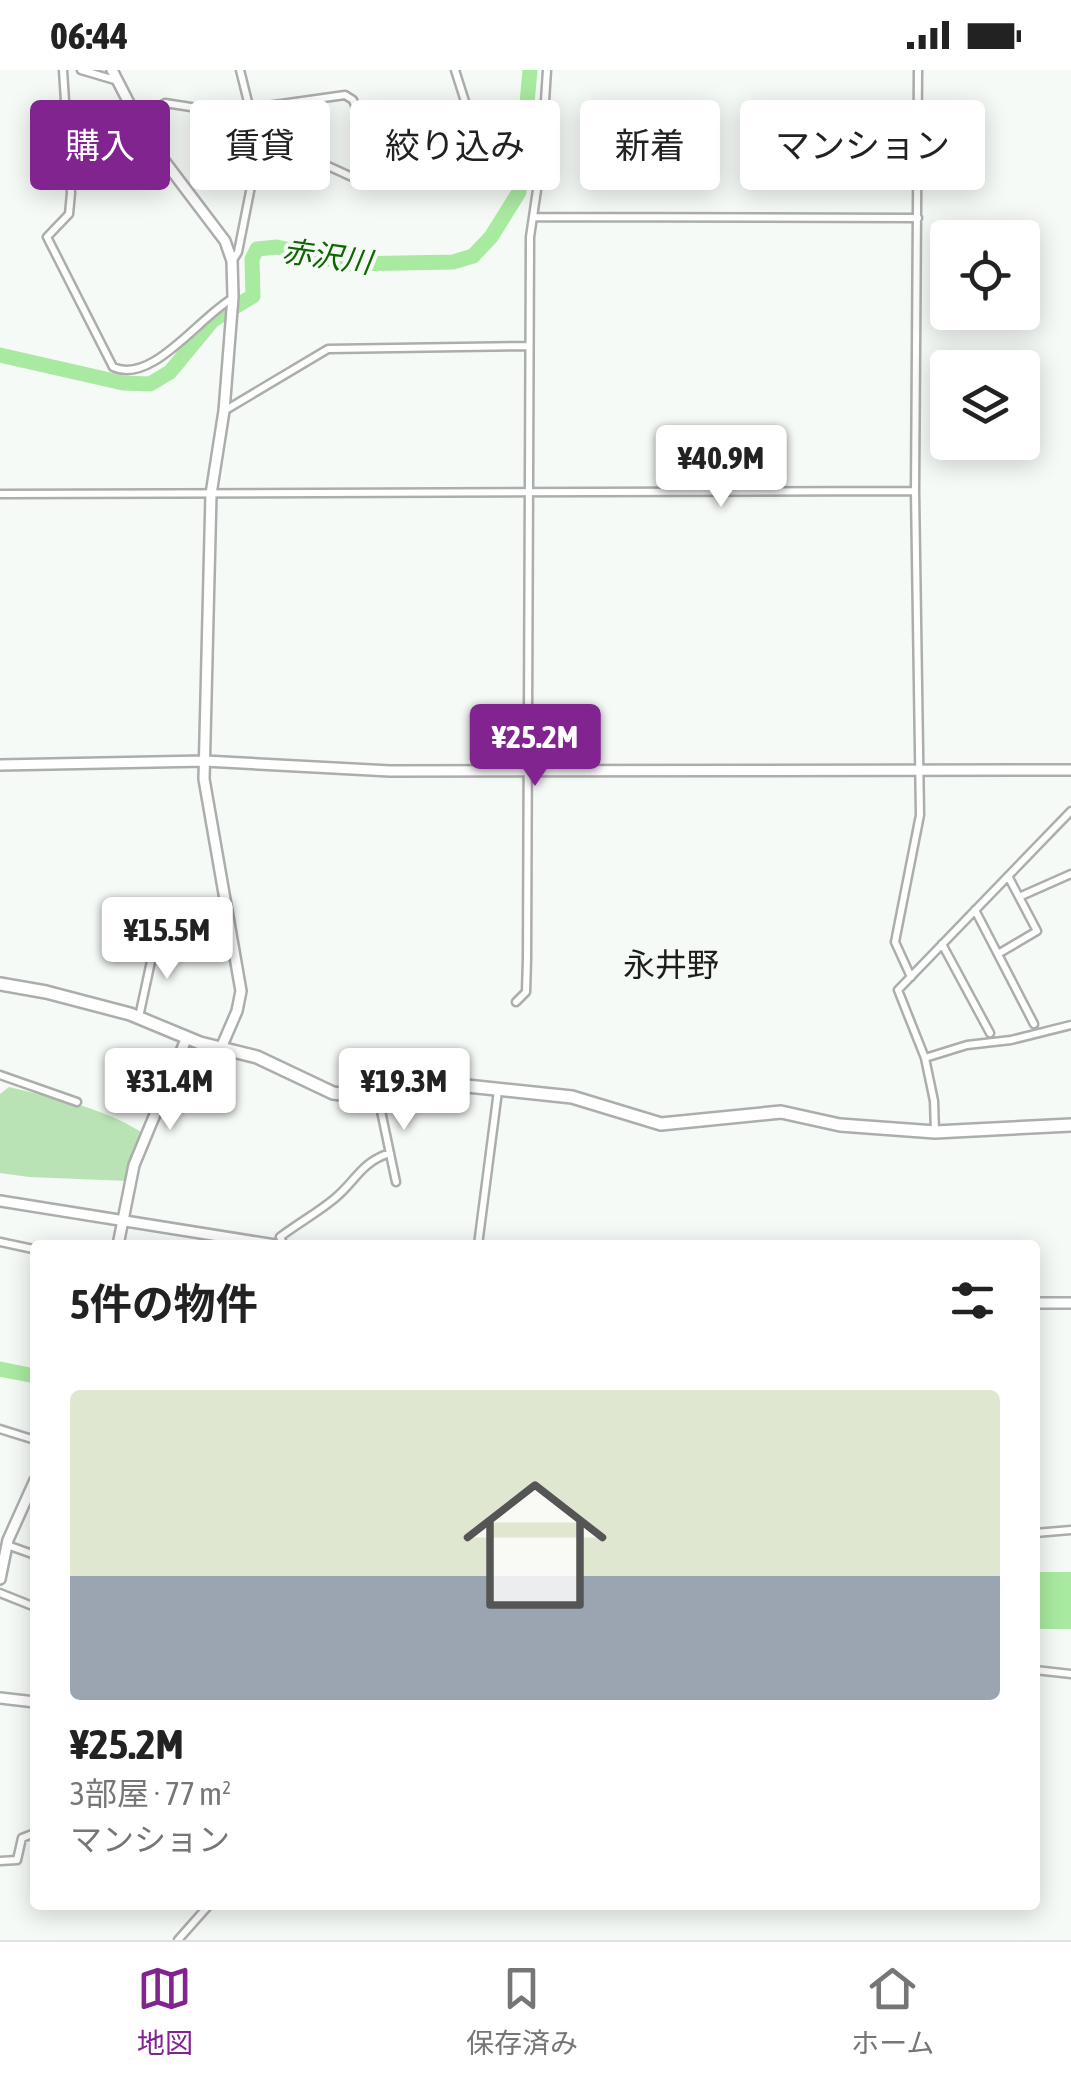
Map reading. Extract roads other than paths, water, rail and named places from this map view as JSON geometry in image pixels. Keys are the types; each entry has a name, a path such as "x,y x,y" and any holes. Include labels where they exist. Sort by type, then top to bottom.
{"highway":[{"path":"0,984 46,992 138,1018 257,1057 333,1093 377,1092 431,1084 498,1090 572,1097 661,1124 781,1112 840,1125 935,1132 1071,1126"}],"street":[{"path":"63,70 69,214 47,237 114,367 124,372 143,368 170,352 214,309 233,298"},
{"path":"81,70 113,75 126,100"},
{"path":"240,70 247,100"},
{"path":"455,70 464,100"},
{"path":"545,100 547,70"},
{"path":"911,977 895,942 920,815 915,491 918,70"},
{"path":"314,100 346,95 353,100"},
{"path":"170,167 224,240 232,260 233,298 224,410 212,494 205,761 240,991 237,1011 221,1048"},
{"path":"232,260 238,252 251,190"},
{"path":"516,1002 526,992 527,494 537,190"},
{"path":"533,217 918,218"},
{"path":"224,410 328,349 529,346"},
{"path":"0,494 915,491"},
{"path":"0,765 205,761 390,771 1071,770"},
{"path":"935,1132 934,1101 925,1058 898,990 1071,811"},
{"path":"1019,897 1071,874"},
{"path":"998,954 1036,934 1008,876"},
{"path":"976,910 1034,1024"},
{"path":"138,1018 156,938"},
{"path":"942,944 990,1033"},
{"path":"925,1058 966,1045 1011,1040 1071,1025"},
{"path":"119,1240 134,1166 187,1037"},
{"path":"0,1076 77,1102"},
{"path":"479,1240 498,1090"},
{"path":"377,1092 396,1182"},
{"path":"281,1240 284,1234 331,1202 364,1164 390,1153"},
{"path":"0,1201 236,1240"},
{"path":"0,1242 30,1248"},
{"path":"1040,1303 1071,1303"},
{"path":"0,1429 30,1438"},
{"path":"0,1580 7,1545 30,1492"},
{"path":"1040,1533 1071,1530"},
{"path":"7,1545 30,1553"},
{"path":"0,1592 30,1604"},
{"path":"1040,1671 1071,1674"},
{"path":"0,1698 30,1701"},
{"path":"0,1860 17,1860 22,1838 30,1835"},
{"path":"178,1940 205,1910"}],"waterway":[{"name":"赤沢川","path":"0,355 123,383 150,384 170,372 213,320 253,296 252,259 257,249 277,247 350,264 453,262 473,256 491,237 519,192 530,70"},
{"path":"0,1369 30,1375"}],"district":[{"name":"永井野","path":"671,964"}]}
